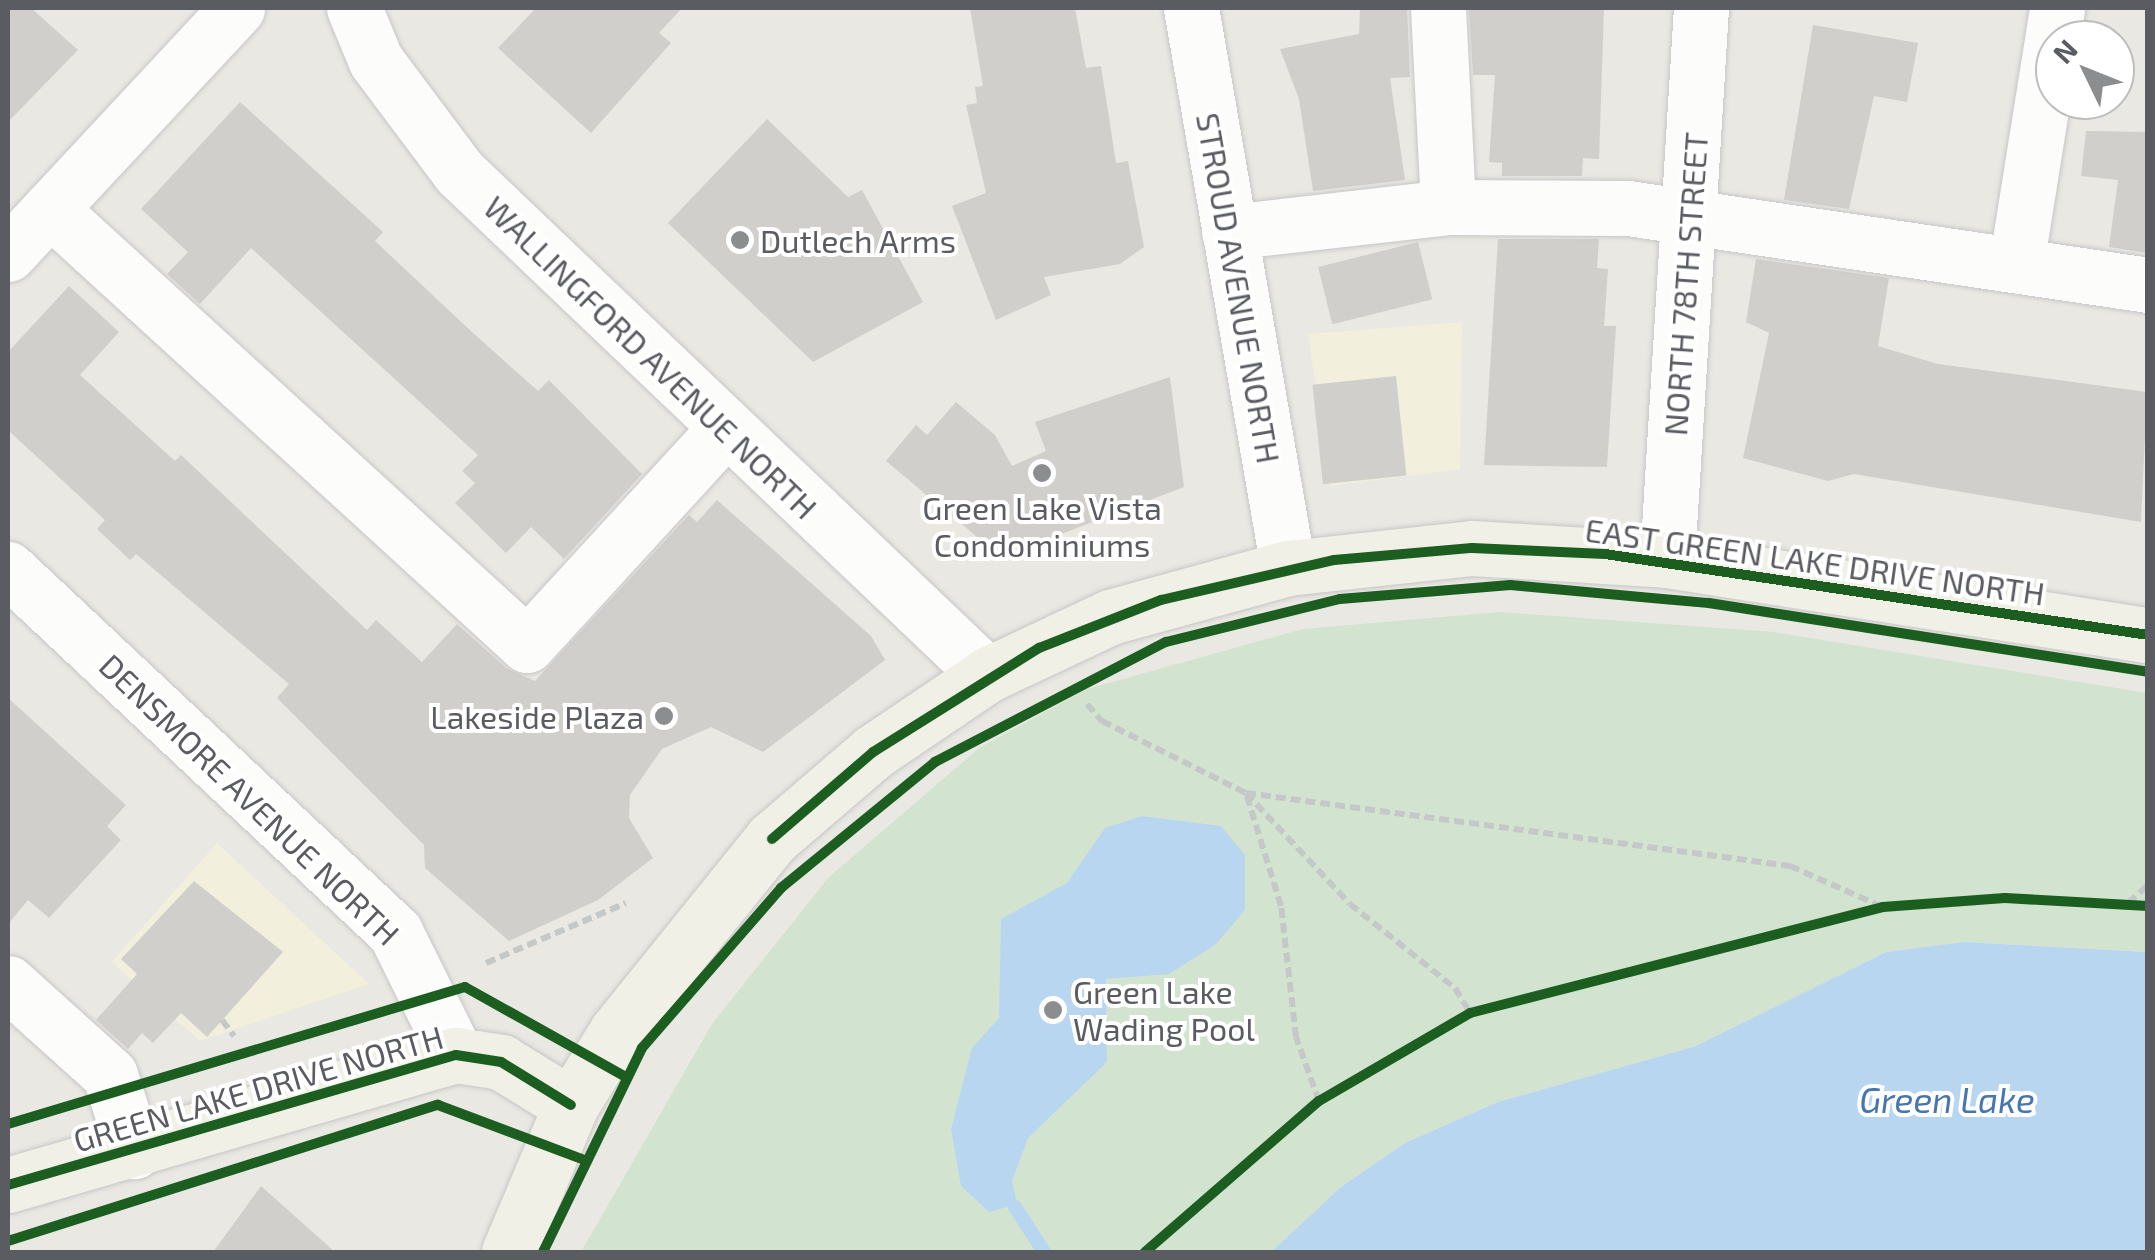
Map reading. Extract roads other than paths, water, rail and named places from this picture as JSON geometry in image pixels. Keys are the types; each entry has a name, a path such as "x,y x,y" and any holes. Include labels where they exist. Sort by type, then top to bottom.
{"main road":[{"name":"EAST GREEN LAKE DRIVE NORTH","path":"510,1252 571,1105 673,953 772,839 874,752 986,675 1110,617 1288,568 1472,548 1667,560 2148,635"},
{"name":"GREEN LAKE DRIVE NORTH","path":"8,1186 456,1055 501,1062 571,1105"}],"street":[{"path":"8,254 237,8"},
{"name":"WALLINGFORD AVENUE NORTH","path":"354,8 376,61 443,154 724,429 986,675"},
{"name":"STROUD AVENUE NORTH","path":"1191,8 1288,568"},
{"path":"1438,8 1448,207"},
{"name":"NORTH 78TH STREET","path":"1667,560 1701,8"},
{"path":"2016,265 2057,8"},
{"path":"1230,232 1448,207 1690,215 2148,286"},
{"path":"50,209 527,645 724,429"},
{"name":"DENSMORE AVENUE NORTH","path":"8,569 396,932 456,1055"},
{"path":"8,983 110,1075 134,1150"}],"water":[{"name":"Green Lake Wading Pool","path":"1142,816 1221,826 1245,855 1245,910 1215,945 1169,974 1106,979 1107,1062 1028,1138 1012,1181 1017,1204 989,1212 961,1186 951,1129 972,1048 999,1018 1001,919 1067,883 1105,828"},
{"name":"Green Lake","path":"1964,942 2147,952 2147,1252 1271,1252 1341,1187 1405,1143 1498,1102 1696,1046 1886,952"}],"waterway":[{"path":"1015,1207 1044,1252"}],"place":[{"name":"Dutlech Arms","path":"740,240"},
{"name":"Green Lake Vista Condominiums","path":"1042,473"},
{"name":"Lakeside Plaza","path":"664,716"},
{"name":"Green Lake Wading Pool","path":"1053,1010"}]}
